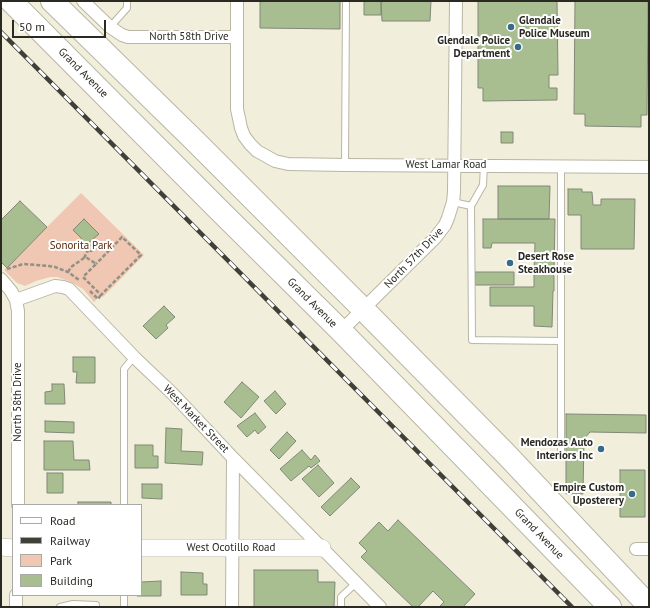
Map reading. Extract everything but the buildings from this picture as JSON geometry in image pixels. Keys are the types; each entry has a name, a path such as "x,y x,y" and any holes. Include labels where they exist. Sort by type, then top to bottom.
{"highway":[{"name":"Grand Avenue","path":"12,1 341,331 610,607"},
{"path":"52,1 363,309 506,454 649,606"}],"street":[{"name":"North 58th Drive","path":"83,1 110,27 128,37 237,37"},
{"path":"237,1 237,37"},
{"name":"North 57th Drive","path":"341,331 435,238 445,225 453,202 454,192 456,1"},
{"name":"West Lamar Road","path":"237,37 237,109 241,128 244,136 257,151 275,161 288,164 345,165 649,167"},
{"path":"1,279 16,300"},
{"name":"West Market Street","path":"16,300 55,286 63,287 69,290 173,394 233,458 380,607"},
{"name":"North 58th Drive","path":"16,300 18,311 18,504"},
{"path":"232,607 233,458"},
{"path":"1,548 12,548"},
{"name":"West Ocotillo Road","path":"142,548 322,548"},
{"path":"636,549 649,549"},
{"path":"16,596 16,607"}],"lane":[{"path":"110,27 127,8 127,1"},
{"path":"345,165 346,1"},
{"path":"484,165 483,185 471,206 472,340 561,341"},
{"path":"561,166 561,454"},
{"path":"453,202 471,206"},
{"path":"124,504 124,369 134,356"},
{"path":"341,607 341,597 356,583"},
{"path":"124,596 124,607"},
{"path":"60,607 73,604 96,605"}],"path":[{"path":"98,299 141,255 122,237 83,277 101,295"},
{"path":"68,272 71,267 84,258 90,250"},
{"path":"84,258 87,258 96,264"}],"green space":[{"name":"Sonorita Park","path":"81,193 144,255 103,297 101,295 94,302 83,289 69,281 57,277 50,277 25,286 17,283 4,270"}],"railway":[{"path":"1,32 572,607"}],"place":[{"name":"Glendale Police Museum","path":"511,27"},
{"name":"Glendale Police Department","path":"518,47"},
{"name":"Desert Rose Steakhouse","path":"510,263"},
{"name":"Mendozas Auto Interiors Inc","path":"601,449"},
{"name":"Empire Custom Uposterery","path":"632,494"}]}
